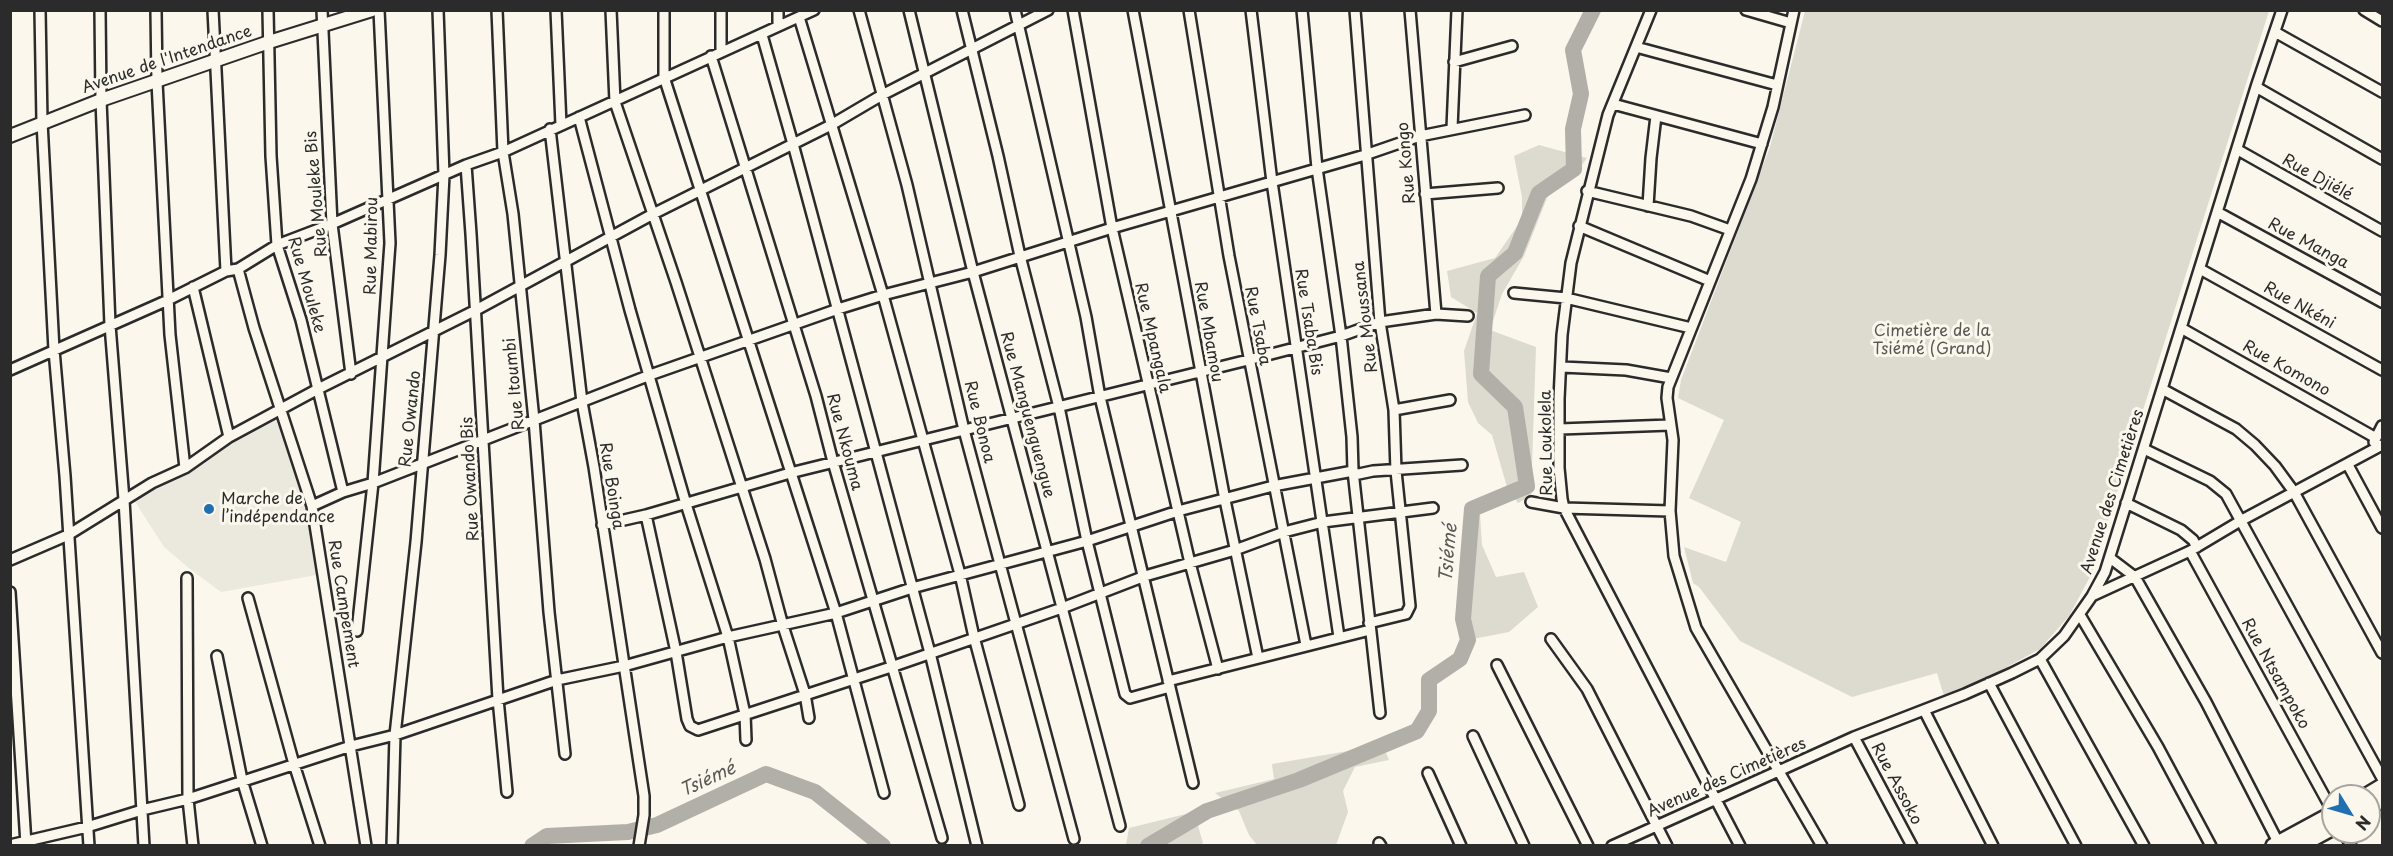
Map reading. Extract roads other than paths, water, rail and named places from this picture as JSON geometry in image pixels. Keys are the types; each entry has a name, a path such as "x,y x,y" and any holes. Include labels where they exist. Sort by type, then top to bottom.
{"main road":[{"path":"2277,845 2321,820"},
{"path":"2298,846 2321,834"}],"street":[{"path":"40,10 42,122 54,350 89,846"},
{"path":"100,10 100,100 110,325 124,500 144,846"},
{"path":"156,10 157,82 168,300 184,468"},
{"path":"213,10 226,271"},
{"name":"Rue Mouleke","path":"267,10 271,156 277,245 301,320 343,492"},
{"name":"Rue Mouleke Bis","path":"322,10 332,224 351,374"},
{"name":"Avenue de l'Intendance","path":"10,135 100,100 269,42 372,10"},
{"name":"Rue Mabirou","path":"357,631 373,483 390,243 379,10"},
{"name":"Rue Owando","path":"392,846 395,735 416,542 421,464 435,329 444,175 438,10"},
{"name":"Rue Itoumbi","path":"496,10 503,152 513,214 534,420 549,612 565,754"},
{"path":"556,10 561,125"},
{"path":"611,10 615,102 765,559 805,694 809,718"},
{"path":"664,10 664,77 836,613 884,793"},
{"name":"Rue Nkouma","path":"721,10 716,54 746,167 816,396 832,462 894,666 942,838"},
{"path":"778,10 778,25"},
{"path":"10,370 168,300 226,271 238,268 277,245 332,224 466,165 503,152 814,10"},
{"name":"Rue Bonoa","path":"859,10 906,185 964,430 1074,839"},
{"name":"Rue Manguenguengue","path":"909,10 973,272 1120,826"},
{"path":"962,10 1020,256 1059,407 1087,541 1127,697 1369,627"},
{"path":"1015,10 1086,317 1100,397 1145,576 1193,783"},
{"path":"10,560 68,535 152,483 184,468 229,437 318,389 476,310 653,214 831,125 970,49 1048,10"},
{"name":"Rue Mpangala","path":"1072,10 1112,228 1190,563 1218,669"},
{"name":"Rue Mbamou","path":"1134,10 1200,371 1258,658"},
{"name":"Rue Tsaba","path":"1189,10 1248,360 1306,645"},
{"name":"Rue Tsaba Bis","path":"1251,10 1272,182 1339,637"},
{"path":"1302,10 1317,168 1341,336 1352,437 1353,473 1380,713"},
{"name":"Rue Moussana","path":"1355,10 1380,322 1394,410 1396,471 1410,606 1406,614 1369,627"},
{"name":"Rue Kongo","path":"1410,10 1436,314"},
{"path":"1452,128 1457,10"},
{"name":"Rue Loukolela","path":"1651,10 1608,115 1579,226 1566,298 1559,468 1564,508 1740,846"},
{"path":"1746,10 1791,23"},
{"path":"1794,10 1778,85 1762,144 1671,378 1667,399 1673,457 1670,511 1674,556 1696,628 1780,769 1822,846"},
{"name":"Avenue des Cimetières","path":"1612,846 1854,737 1989,684 2040,659 2064,636 2092,596 2110,558 2256,87 2283,10"},
{"path":"2364,10 2382,21"},
{"path":"799,17 883,295 960,574 974,638 1019,805"},
{"path":"2275,32 2382,92"},
{"path":"762,35 794,144 930,653 977,846"},
{"path":"1454,62 1512,46"},
{"path":"1636,47 1778,85"},
{"path":"2256,87 2382,159"},
{"path":"1613,104 1762,144"},
{"path":"312,506 343,492 373,483 650,375 838,309 973,272 1112,228 1365,155 1420,136 1525,115"},
{"path":"579,117 686,504 728,637 745,714 746,740"},
{"path":"1648,206 1656,117"},
{"name":"Rue Boinga","path":"550,129 582,402 644,796 644,815 639,843"},
{"name":"Rue Djiélé","path":"2238,150 2382,231"},
{"name":"Rue Owando Bis","path":"466,165 498,699 507,792"},
{"path":"1425,194 1498,188"},
{"path":"1587,191 1691,216 1730,230"},
{"name":"Rue Manga","path":"2218,213 2382,302"},
{"path":"1579,226 1710,281"},
{"name":"Rue Campement","path":"238,268 254,328 312,506 366,846"},
{"name":"Rue Nkéni","path":"2200,269 2382,370"},
{"path":"193,287 229,437"},
{"path":"1514,293 1566,298 1691,327"},
{"path":"602,525 646,515 832,462 1148,386 1341,336 1380,322 1436,314 1468,316"},
{"name":"Rue Komono","path":"2181,328 2379,442"},
{"path":"1562,367 1626,370 1671,378"},
{"path":"2162,389 2236,429 2275,466 2294,492 2382,653"},
{"path":"1394,410 1450,400"},
{"path":"1560,429 1670,425"},
{"path":"2092,596 2194,549 2242,520 2348,465 2369,452 2379,442 2382,426"},
{"path":"2144,449 2220,487 2242,520 2382,778"},
{"path":"10,845 26,843 188,799 351,746 395,735 558,680 624,666 728,637 836,613 960,574 1087,541 1178,512 1273,486 1316,476 1462,465"},
{"path":"2348,465 2382,528"},
{"path":"1531,502 1564,508 1670,511"},
{"name":"Rue Ntsampoko","path":"2126,503 2181,530 2193,540 2194,549 2321,790"},
{"path":"646,515 690,726 698,730 894,666 1062,608 1145,576 1235,550 1284,532 1323,522 1433,508"},
{"path":"2110,558 2134,577 2206,702 2277,845"},
{"path":"187,578 188,799 192,846"},
{"path":"10,592 26,843"},
{"path":"248,598 294,764 320,846"},
{"path":"2080,615 2158,747 2211,846"},
{"path":"1551,639 1587,689 1667,846"},
{"path":"217,656 242,780 262,846"},
{"path":"2040,659 2144,846"},
{"path":"1497,665 1588,846"},
{"path":"1989,684 2076,846"},
{"path":"1924,710 1993,846"},
{"path":"1473,736 1524,846"},
{"name":"Rue Assoko","path":"1854,737 1912,846"},
{"path":"1428,773 1461,846"}],"waterway":[{"name":"Tsiémé","path":"1148,846 1207,811 1299,780 1417,731 1429,711 1429,680 1460,659 1468,640 1463,619 1472,509 1527,486 1515,407 1481,374 1488,276 1515,253 1539,193 1574,169 1573,129 1581,94 1573,50 1593,10"},
{"name":"Tsiémé","path":"532,846 547,836 628,832 657,825 766,774 815,792 883,846"}],"place":[{"name":"Marche de l’indépendance","path":"209,509"}],"park label":[{"name":"Cimetière de la Tsiémé (Grand)","path":"1932,341"}]}
